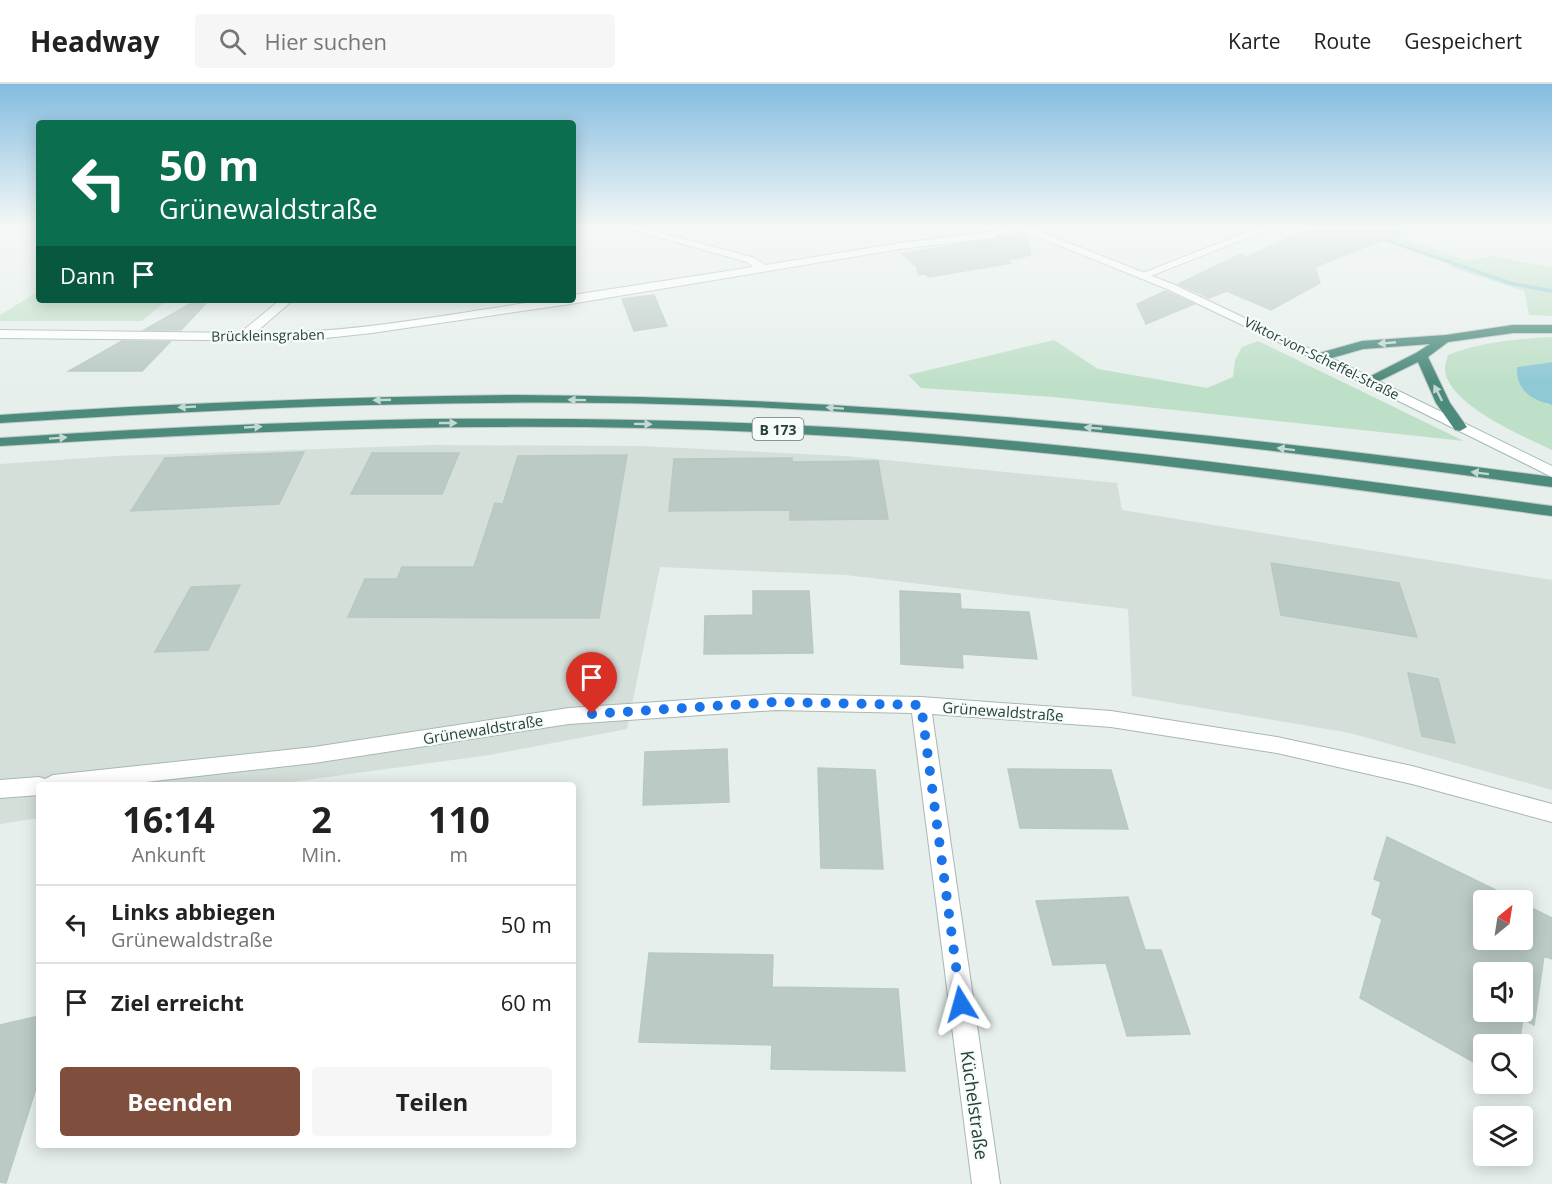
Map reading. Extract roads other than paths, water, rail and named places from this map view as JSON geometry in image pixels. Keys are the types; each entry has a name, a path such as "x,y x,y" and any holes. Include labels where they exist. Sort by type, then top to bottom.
{"highway":[{"path":"1321,357 1362,345 1446,339 1513,329 1552,329"},
{"path":"1368,381 1421,356 1446,339"},
{"path":"1421,356 1443,403 1460,426"},
{"name":"B 173","path":"0,418 272,403 432,399 690,401 894,412 1116,430 1545,481"},
{"name":"B 173","path":"0,442 266,426 445,423 689,425 928,438 1100,454 1267,472 1552,511"}],"street":[{"name":"Brückleinsgraben","path":"576,299 691,279"},
{"name":"Viktor-von-Scheffel-Straße","path":"1153,279 1321,357 1552,472"},
{"path":"242,337 283,303"},
{"name":"Brückleinsgraben","path":"0,334 298,337 372,329 550,303"},
{"name":"Grünewaldstraße","path":"71,782 314,755 569,716 776,702 921,705 1111,719 1277,745 1412,775 1552,813"},
{"name":"Küchelstraße","path":"921,705 986,1184"},
{"path":"0,789 36,786"}],"water":[{"path":"1552,362 1552,405 1526,393 1519,382 1517,367"}],"waterway":[{"path":"1498,279 1552,291"}]}
